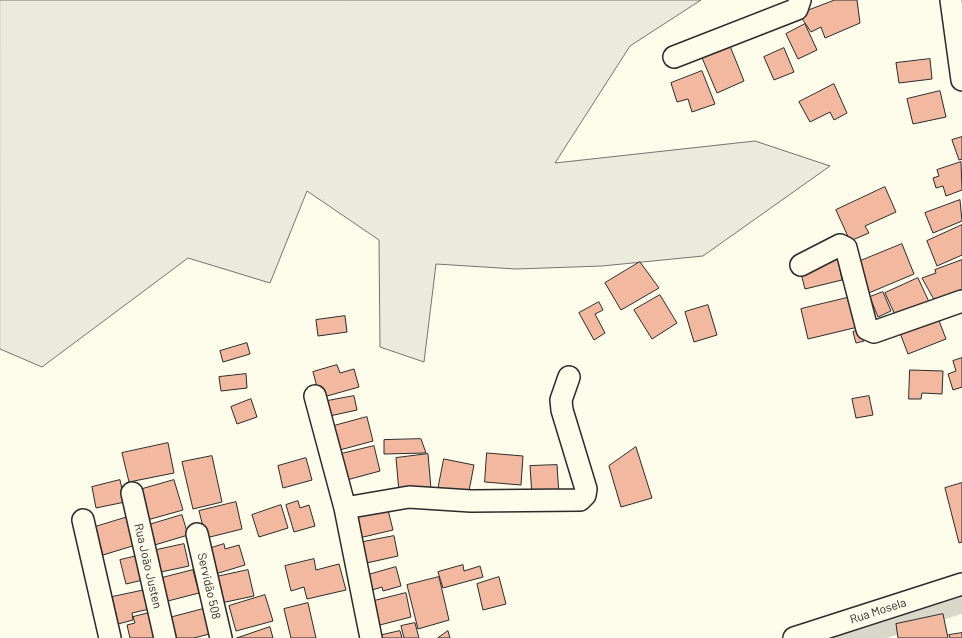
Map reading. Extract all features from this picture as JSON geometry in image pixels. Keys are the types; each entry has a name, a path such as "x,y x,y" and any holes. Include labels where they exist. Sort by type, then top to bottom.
{"street":[{"path":"674,57 797,9 800,0"},
{"path":"952,0 962,80"},
{"path":"801,265 840,245 846,248 867,329 874,332 962,301"},
{"path":"345,508 408,497 471,502 580,500 585,495 586,489 561,400 569,377"},
{"path":"315,396 345,508 370,638"},
{"name":"Rua João Justen","path":"132,493 165,638"},
{"path":"83,520 110,638"},
{"name":"Servidão 508","path":"197,534 221,638"},
{"name":"Rua Mosela","path":"794,638 962,584"}],"shaded area":[{"path":"0,0 701,0 630,46 555,163 755,141 830,166 703,256 602,266 516,269 436,264 424,362 380,347 379,240 307,191 270,283 188,258 42,367 0,349"}],"building":[{"path":"835,0 857,0 860,23 825,38 821,27 811,32 799,14"},
{"path":"805,24 817,50 798,59 786,34"},
{"path":"728,41 744,81 717,93 700,53"},
{"path":"784,48 794,72 774,80 764,57"},
{"path":"930,59 932,79 899,83 896,63"},
{"path":"702,71 715,104 692,112 688,99 677,102 671,83"},
{"path":"834,84 847,113 834,120 830,112 810,122 799,102"},
{"path":"940,91 946,117 913,124 907,99"},
{"path":"962,137 962,159 959,160 952,140"},
{"path":"961,162 962,190 946,196 943,186 936,188 933,178 939,176 937,170"},
{"path":"885,187 896,212 865,226 869,233 850,241 836,210"},
{"path":"960,200 962,221 933,233 925,213"},
{"path":"962,225 962,255 937,266 927,241"},
{"path":"902,244 914,274 864,295 853,264"},
{"path":"837,255 842,280 805,289 800,270"},
{"path":"962,260 962,290 948,295 937,305 922,278 936,273 935,270"},
{"path":"640,262 659,288 621,310 605,283"},
{"path":"918,278 930,304 897,319 885,293"},
{"path":"883,292 891,311 878,317 870,297"},
{"path":"660,295 677,323 652,339 634,310"},
{"path":"851,297 858,327 808,339 801,309"},
{"path":"599,302 603,310 595,314 605,333 594,340 579,313"},
{"path":"708,305 717,335 694,342 685,312"},
{"path":"345,316 347,332 318,336 316,320"},
{"path":"938,318 946,339 908,354 900,333"},
{"path":"860,329 864,341 856,343 853,332"},
{"path":"247,343 250,354 223,362 220,351"},
{"path":"962,358 962,387 953,390 948,374 956,371 953,361"},
{"path":"337,365 340,373 354,369 359,387 320,398 313,372"},
{"path":"910,370 943,371 942,394 922,393 921,399 909,399"},
{"path":"246,374 247,388 221,391 219,377"},
{"path":"354,396 357,410 325,417 322,402"},
{"path":"869,396 873,415 856,418 852,399"},
{"path":"251,399 257,417 237,424 231,407"},
{"path":"367,417 373,441 336,451 330,427"},
{"path":"421,439 426,453 384,454 384,440"},
{"path":"168,443 174,473 129,482 122,453"},
{"path":"374,446 380,471 343,481 337,455"},
{"path":"636,447 652,498 621,507 609,466"},
{"path":"487,453 523,456 521,485 485,482"},
{"path":"428,454 431,489 399,492 396,458"},
{"path":"212,456 222,502 193,509 182,462"},
{"path":"306,458 312,480 283,488 278,466"},
{"path":"444,459 474,465 468,496 438,490"},
{"path":"557,465 559,495 532,496 530,466"},
{"path":"120,480 125,502 96,508 92,487"},
{"path":"174,480 183,510 140,522 132,492"},
{"path":"962,483 962,542 959,543 945,488"},
{"path":"298,501 300,508 309,505 315,526 294,532 286,505"},
{"path":"236,502 242,529 206,538 199,511"},
{"path":"281,505 288,528 259,537 252,515"},
{"path":"387,506 393,530 359,538 354,514"},
{"path":"182,515 188,535 148,547 142,527"},
{"path":"131,516 139,544 103,555 95,527"},
{"path":"394,536 398,556 362,564 358,543"},
{"path":"184,544 189,566 156,573 152,551"},
{"path":"224,544 225,549 239,545 245,565 212,575 205,550"},
{"path":"141,555 147,579 126,584 120,560"},
{"path":"314,559 316,570 339,564 346,590 307,599 304,587 291,591 285,566"},
{"path":"463,565 464,571 480,566 483,577 443,588 438,572"},
{"path":"396,567 401,586 383,591 382,587 372,590 368,575"},
{"path":"193,570 199,593 164,602 158,579"},
{"path":"248,570 254,596 221,603 216,577"},
{"path":"439,577 449,620 418,629 407,585"},
{"path":"499,577 506,604 483,610 477,584"},
{"path":"150,589 154,608 132,613 133,620 118,624 112,597"},
{"path":"406,593 411,617 376,626 370,602"},
{"path":"265,595 273,621 236,631 229,606"},
{"path":"308,603 316,638 291,638 284,609"},
{"path":"207,608 213,633 194,638 169,638 165,619"},
{"path":"153,612 159,638 130,638 127,625 135,623 133,617"},
{"path":"943,614 948,638 898,638 896,624"},
{"path":"415,623 419,638 404,638 401,626"},
{"path":"270,627 273,638 237,638"},
{"path":"400,631 402,638 378,638 378,636"},
{"path":"448,631 450,638 438,638"},
{"path":"962,633 962,638 950,638 949,635"}],"waterway":[{"path":"834,638 962,597"}]}
